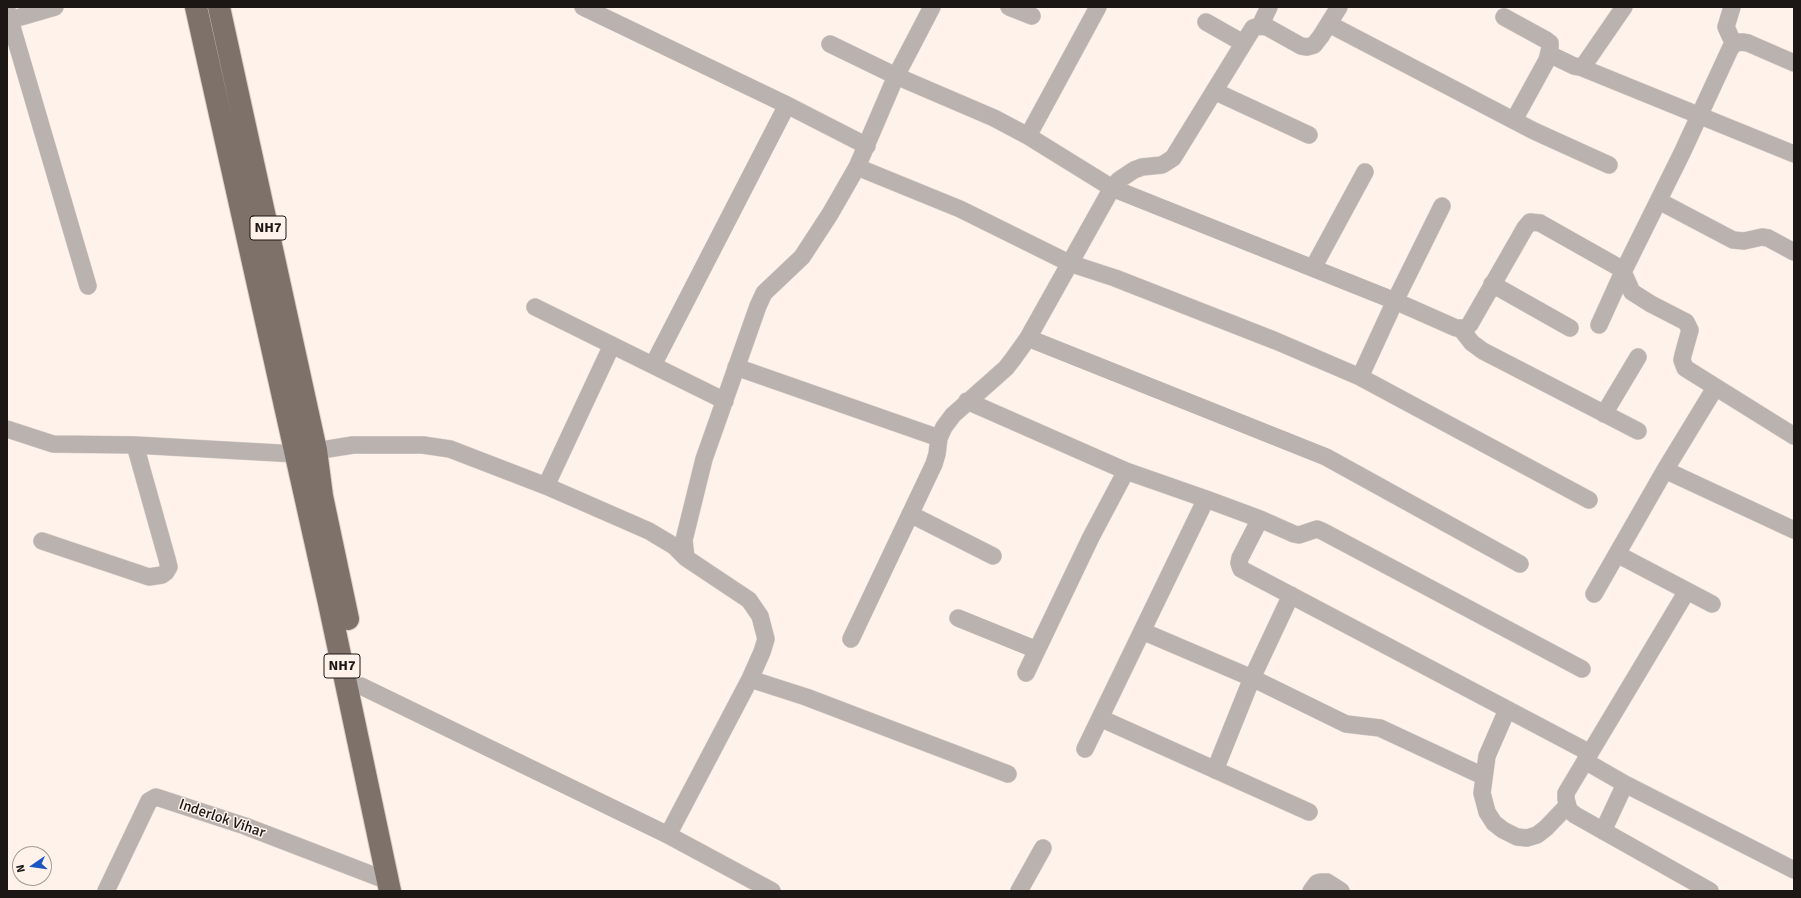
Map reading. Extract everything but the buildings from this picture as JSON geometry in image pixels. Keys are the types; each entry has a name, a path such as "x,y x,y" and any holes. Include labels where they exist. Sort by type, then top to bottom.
{"highway":[{"name":"NH7","path":"196,7 306,452"},
{"name":"NH7","path":"219,7 306,452 394,888"},
{"name":"NH7","path":"340,617 361,686 394,888"}],"street":[{"path":"55,7 9,22 88,286"},
{"path":"583,7 867,146"},
{"path":"686,558 684,540 704,459 758,306 764,293 771,285 794,267 802,257 857,166 867,146 896,76 932,7"},
{"path":"1009,7 1032,16"},
{"path":"1028,136 1098,7"},
{"path":"1260,26 1269,7"},
{"path":"851,639 934,464 939,438 944,427 953,415 967,401 1006,368 1028,338 1112,188 1119,180 1134,170 1142,167 1162,165 1168,163 1173,158 1253,28 1260,26 1274,29 1301,46 1307,47 1314,45 1329,24 1338,7"},
{"path":"1580,67 1584,65 1591,57 1624,7"},
{"path":"1732,7 1726,27 1731,38 1736,43"},
{"path":"1504,17 1546,40 1550,44 1549,54 1514,120"},
{"path":"1206,22 1243,43"},
{"path":"1329,24 1514,120 1609,165"},
{"path":"1599,325 1731,47 1736,43 1748,43 1794,63"},
{"path":"830,44 896,76 994,118 1028,136 1112,188 1395,301 1461,329 1472,343 1483,351 1638,431"},
{"path":"1549,54 1574,66 1580,67 1794,154"},
{"path":"1214,92 1309,136"},
{"path":"653,365 787,106"},
{"path":"857,166 960,209 1069,263 1115,278 1360,377 1589,500"},
{"path":"1313,268 1365,172"},
{"path":"1659,201 1732,240 1744,240 1762,236 1794,252"},
{"path":"1360,377 1395,301 1442,206"},
{"path":"1461,329 1470,324 1524,228 1530,222 1540,223 1618,267 1623,272 1632,292 1651,304 1686,322 1690,336 1682,355 1683,365 1685,368 1794,436"},
{"path":"1492,284 1570,328"},
{"path":"535,307 725,401"},
{"path":"1028,338 1326,457 1520,564"},
{"path":"546,486 612,346"},
{"path":"1604,414 1638,357"},
{"path":"736,367 939,438"},
{"path":"1594,594 1665,470 1715,388"},
{"path":"967,401 1126,471 1260,519 1294,534 1299,535 1312,530 1322,531 1582,670"},
{"path":"7,429 53,444 135,445 306,452 353,445 423,444 450,450 546,486 649,531 674,546 686,558 749,600 760,616 766,639 750,679 668,835"},
{"path":"42,541 149,577 162,575 166,572 168,567 167,558 135,445"},
{"path":"1665,470 1794,530"},
{"path":"1026,673 1091,537 1126,471"},
{"path":"1085,749 1206,499"},
{"path":"910,514 993,556"},
{"path":"1260,519 1240,558 1240,567 1244,571 1507,710 1588,757 1625,784 1794,870"},
{"path":"1617,554 1712,604"},
{"path":"1687,591 1566,793 1567,806 1575,815 1710,891"},
{"path":"1215,770 1252,678 1291,595"},
{"path":"958,618 1037,650"},
{"path":"1142,631 1252,678 1346,724 1380,728 1483,776"},
{"path":"750,679 806,697 1008,774"},
{"path":"361,686 668,835 772,891"},
{"path":"1507,710 1487,756 1483,776 1482,793 1487,812 1494,823 1503,830 1517,837 1527,838 1537,835 1546,828 1567,806"},
{"path":"1100,718 1309,812"},
{"path":"1603,831 1625,784"},
{"name":"Inderlok Vihar","path":"106,891 149,802 152,798 158,797 245,826 394,888"},
{"path":"1019,891 1043,848"},
{"path":"1311,891 1317,883 1321,882 1327,882 1341,891"}]}
